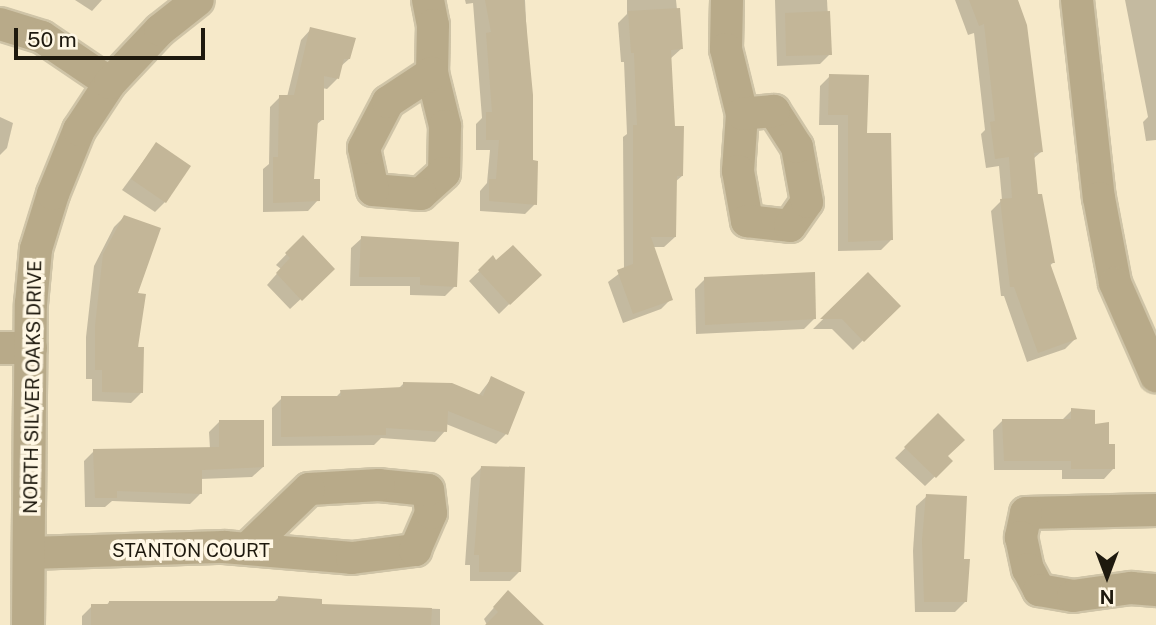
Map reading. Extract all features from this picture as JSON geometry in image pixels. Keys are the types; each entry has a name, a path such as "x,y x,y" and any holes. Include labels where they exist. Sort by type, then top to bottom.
{"street":[{"name":"NORTH SILVER OAKS DRIVE","path":"29,625 29,553 15,348 36,249 53,194 79,130 110,83 160,30 198,0"},
{"path":"428,0 433,25 432,73"},
{"path":"727,0 726,49 742,114"},
{"path":"1077,0 1099,198 1115,283 1145,322 1156,376"},
{"path":"0,24 42,37 110,83"},
{"name":"STANTON COURT","path":"29,553 247,549 352,558 415,550 431,513 428,491 379,485 309,489 247,549"},
{"path":"1156,510 1026,513 1021,537 1028,569 1039,590 1073,596 1131,588 1156,590"}],"building":[{"path":"485,0 524,0 533,95 533,160 538,161 537,205 489,201 489,179 496,179 499,140 486,140 486,112 492,112 486,33 491,32"},
{"path":"969,0 1018,0 1027,25 1043,152 1034,153 1038,194 1042,194 1055,263 1050,263 1077,339 1038,353 1014,287 1010,287 1000,199 1012,198 1009,157 995,159 990,122 995,121 984,24 979,26"},
{"path":"680,8 683,49 671,50 675,126 684,126 683,176 677,176 676,237 651,237 673,300 633,314 617,270 633,264 633,125 637,125 634,53 631,53 628,11"},
{"path":"830,11 832,55 786,56 785,13"},
{"path":"310,27 356,38 350,59 344,59 339,79 324,76 324,120 318,120 314,179 320,179 320,201 273,203 273,157 278,157 279,95 294,95"},
{"path":"829,74 869,75 867,133 891,133 893,240 848,242 848,115 828,115"},
{"path":"156,142 191,166 166,203 131,179"},
{"path":"124,215 161,228 138,293 146,294 138,347 144,347 143,393 102,392 102,370 95,370 95,326 103,254"},
{"path":"303,235 335,269 302,301 276,273 290,258 285,253"},
{"path":"361,236 459,242 457,287 420,285 420,277 359,277"},
{"path":"513,245 542,275 510,305 478,270 493,255 496,260"},
{"path":"815,272 816,319 705,325 704,277"},
{"path":"868,272 901,306 864,342 842,319 820,319"},
{"path":"491,376 525,392 508,435 448,411 447,432 386,428 386,435 281,437 281,396 341,396 340,390 403,387 403,382 452,383 483,396"},
{"path":"1071,408 1095,410 1095,424 1109,422 1109,444 1115,444 1115,469 1071,469 1071,461 1004,461 1002,419 1071,419"},
{"path":"938,413 965,440 948,456 953,461 936,478 904,447"},
{"path":"219,420 264,420 264,467 202,470 202,494 117,491 117,498 95,498 93,449 219,447"},
{"path":"481,466 525,467 521,572 479,572 479,555 474,555"},
{"path":"926,494 967,496 964,559 970,559 967,602 924,602 922,540"},
{"path":"508,590 544,625 485,625 498,612 493,607"},
{"path":"278,596 322,599 322,604 432,608 431,625 91,625 91,604 109,604 109,601 278,601"}]}
